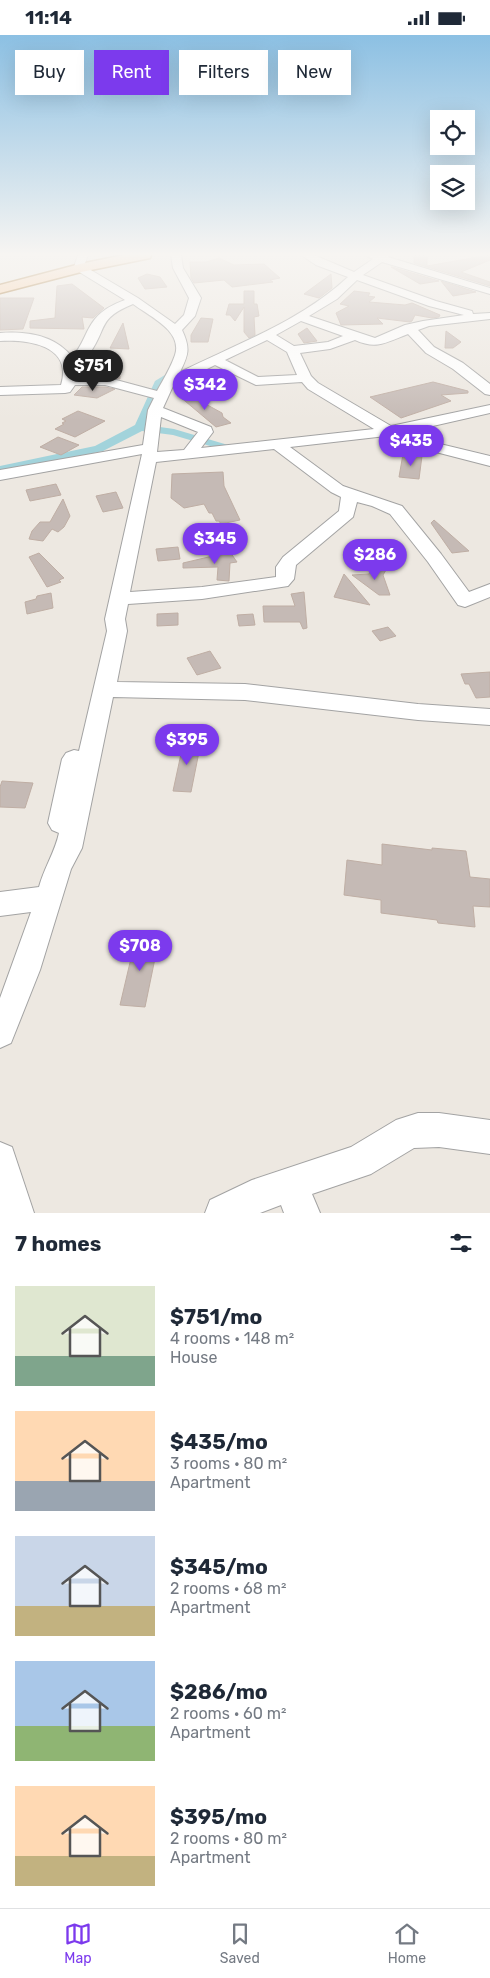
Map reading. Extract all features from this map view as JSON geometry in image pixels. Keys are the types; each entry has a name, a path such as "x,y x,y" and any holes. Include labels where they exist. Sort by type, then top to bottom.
{"street":[{"path":"70,374 90,343 99,321 112,310"},
{"path":"0,1032 15,1000 49,898 58,863 69,848 73,792 117,631 117,609 162,396 182,354 181,341 176,330 148,310"},
{"path":"176,330 189,316 191,310"},
{"path":"162,396 214,360 268,335 312,310"},
{"path":"461,310 477,317"},
{"path":"300,317 369,342 376,342 410,328 432,322 490,316"},
{"path":"410,328 430,350 458,366 490,391"},
{"path":"268,335 292,350 305,378 313,386 390,431 408,441 490,461"},
{"path":"0,337 20,336 52,345 90,343"},
{"path":"292,350 330,345 355,336"},
{"path":"0,391 65,389 68,387 70,374 66,358 52,345"},
{"path":"214,360 256,381 305,378"},
{"path":"70,374 162,396 206,430 188,454"},
{"path":"0,475 149,453 188,454 390,431 490,409"},
{"path":"277,444 337,489 350,495 378,502 396,510 465,601 490,590"},
{"path":"117,609 202,593 281,582 285,579 285,567 289,561 347,513 350,495"},
{"path":"97,701 245,692 418,712 490,717"},
{"path":"0,904 49,898"},
{"path":"223,1213 252,1198 296,1199 408,1132 427,1129 490,1137"},
{"path":"0,1159 16,1213"}],"building":[{"path":"0,310 30,310 23,329 0,330"},
{"path":"56,310 102,310 93,318 82,317 84,329 30,328 30,321 55,318"},
{"path":"227,310 242,310 235,321 230,315 226,315"},
{"path":"244,310 258,310 259,316 254,317 255,335 249,338 244,332"},
{"path":"342,310 428,310 440,315 439,317 432,318 415,315 410,322 377,318 383,324 341,325 336,313"},
{"path":"201,318 213,319 208,342 191,342 191,335"},
{"path":"123,323 129,349 110,348"},
{"path":"307,328 317,341 304,343 298,334"},
{"path":"446,331 461,342 453,348 445,348"},
{"path":"98,363 115,372 120,376 120,379 105,375 79,375 87,366"},
{"path":"433,382 468,391 468,393 441,395 451,401 401,418 370,397"},
{"path":"82,387 115,389 97,398 74,395"},
{"path":"182,391 222,413 223,417 231,423 216,427 179,396"},
{"path":"78,411 105,421 75,437 55,429 64,424 62,423 66,421 62,419"},
{"path":"58,437 79,445 61,455 40,447"},
{"path":"403,454 422,456 419,479 399,477"},
{"path":"223,472 224,486 240,520 221,524 219,521 216,521 212,513 209,513 204,504 184,508 171,498 172,474"},
{"path":"56,484 61,495 30,501 26,490"},
{"path":"116,492 123,508 103,512 96,496"},
{"path":"63,499 70,516 64,527 58,532 52,529 43,541 29,539 32,531 40,522 50,522"},
{"path":"434,520 469,551 452,553 431,523"},
{"path":"178,547 180,559 158,561 156,549"},
{"path":"230,552 237,562 230,563 229,581 217,580 218,567 183,568 183,563"},
{"path":"39,553 64,578 59,580 61,582 47,587 29,557"},
{"path":"373,567 386,570 383,575 390,595 379,595 352,575 369,574"},
{"path":"344,574 370,605 334,597"},
{"path":"304,592 307,628 303,629 300,622 264,622 263,606 295,606 291,594"},
{"path":"51,593 53,608 27,614 25,602 36,599 37,596"},
{"path":"178,613 178,625 157,626 157,614"},
{"path":"253,614 255,625 239,626 237,615"},
{"path":"388,627 396,636 380,641 372,631"},
{"path":"210,651 221,668 197,675 187,658"},
{"path":"490,672 490,697 476,698 469,684 465,684 461,674"},
{"path":"184,740 201,742 191,792 173,791"},
{"path":"2,781 33,783 25,808 0,807 0,787"},
{"path":"382,844 432,850 432,848 466,851 470,877 490,879 490,907 473,906 475,927 381,913 381,900 344,895 347,860 382,865"},
{"path":"136,937 159,939 145,1007 120,1005"}],"waterway":[{"path":"140,427 159,383 178,370"},
{"path":"0,470 99,449 140,427"},
{"path":"140,427 174,432 227,448 239,448"}]}
